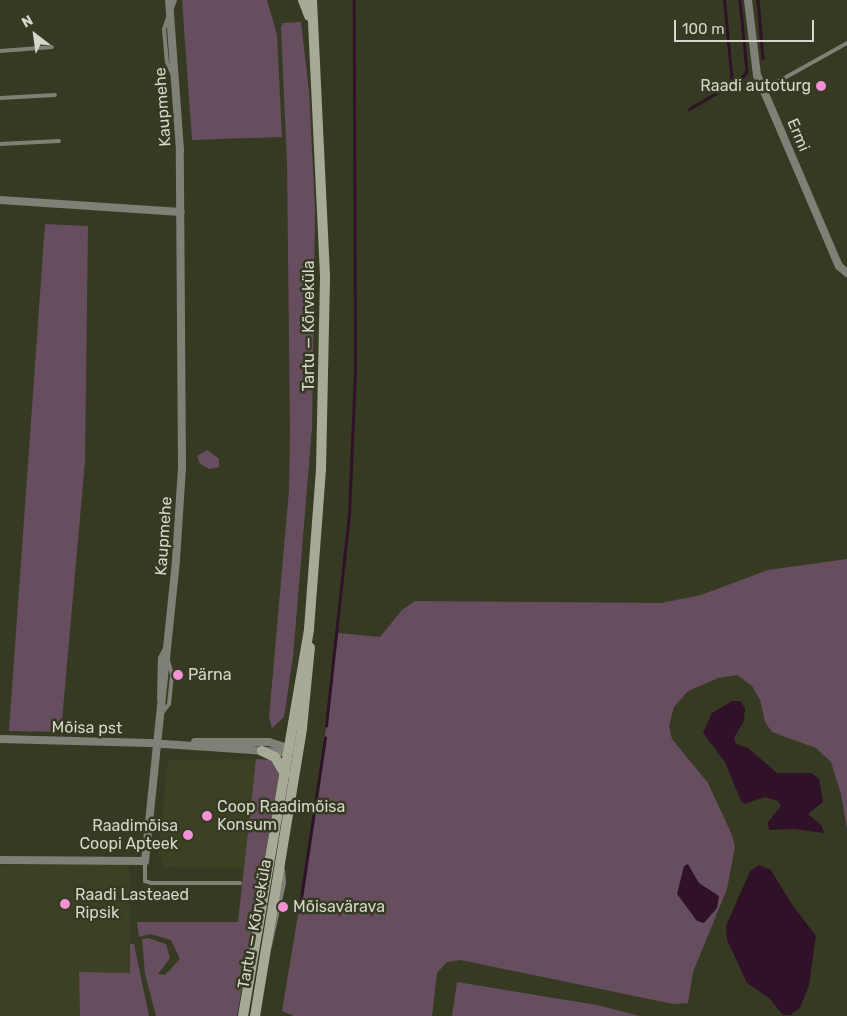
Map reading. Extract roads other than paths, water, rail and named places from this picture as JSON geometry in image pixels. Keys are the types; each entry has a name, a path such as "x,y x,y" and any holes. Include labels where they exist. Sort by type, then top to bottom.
{"main road":[{"name":"Tartu — Kõrveküla","path":"304,0 312,24"},
{"name":"Tartu — Kõrveküla","path":"255,1016 282,858 309,629 321,469 325,323 323,190 312,0"},
{"name":"Tartu — Kõrveküla","path":"243,1015 285,775 294,750"},
{"path":"262,751 275,757 285,775"}],"street":[{"name":"Kaupmehe","path":"146,861 167,659 182,468 181,212 169,0"},
{"name":"Ermi","path":"748,0 753,54 763,90 839,266 847,273"},
{"path":"0,200 181,212"},
{"name":"Mõisa pst","path":"0,740 158,744 269,742 294,750"},
{"name":"Mõisa pst","path":"173,744 262,751 294,750"},
{"path":"0,860 146,861"}],"lane":[{"path":"170,11 175,0"},
{"path":"763,90 847,43"},
{"path":"0,51 52,47"},
{"path":"0,98 55,95"},
{"path":"0,144 59,141"},
{"path":"162,713 158,677 160,658 168,641"},
{"path":"146,861 146,881 151,883 240,884"}],"waterway":[{"path":"326,726 349,514 355,371 354,0"},
{"path":"689,109 732,84 724,0"},
{"path":"740,0 747,72 741,79"},
{"path":"758,0 763,58"},
{"path":"299,912 325,738"}],"place":[{"name":"Raadi autoturg","path":"821,86"},
{"name":"Pärna","path":"178,675"},
{"name":"Coop Raadimõisa Konsum","path":"207,816"},
{"name":"Raadimõisa Coopi Apteek","path":"188,835"},
{"name":"Raadi Lasteaed Ripsik","path":"65,904"},
{"name":"Mõisavärava","path":"283,907"}]}
